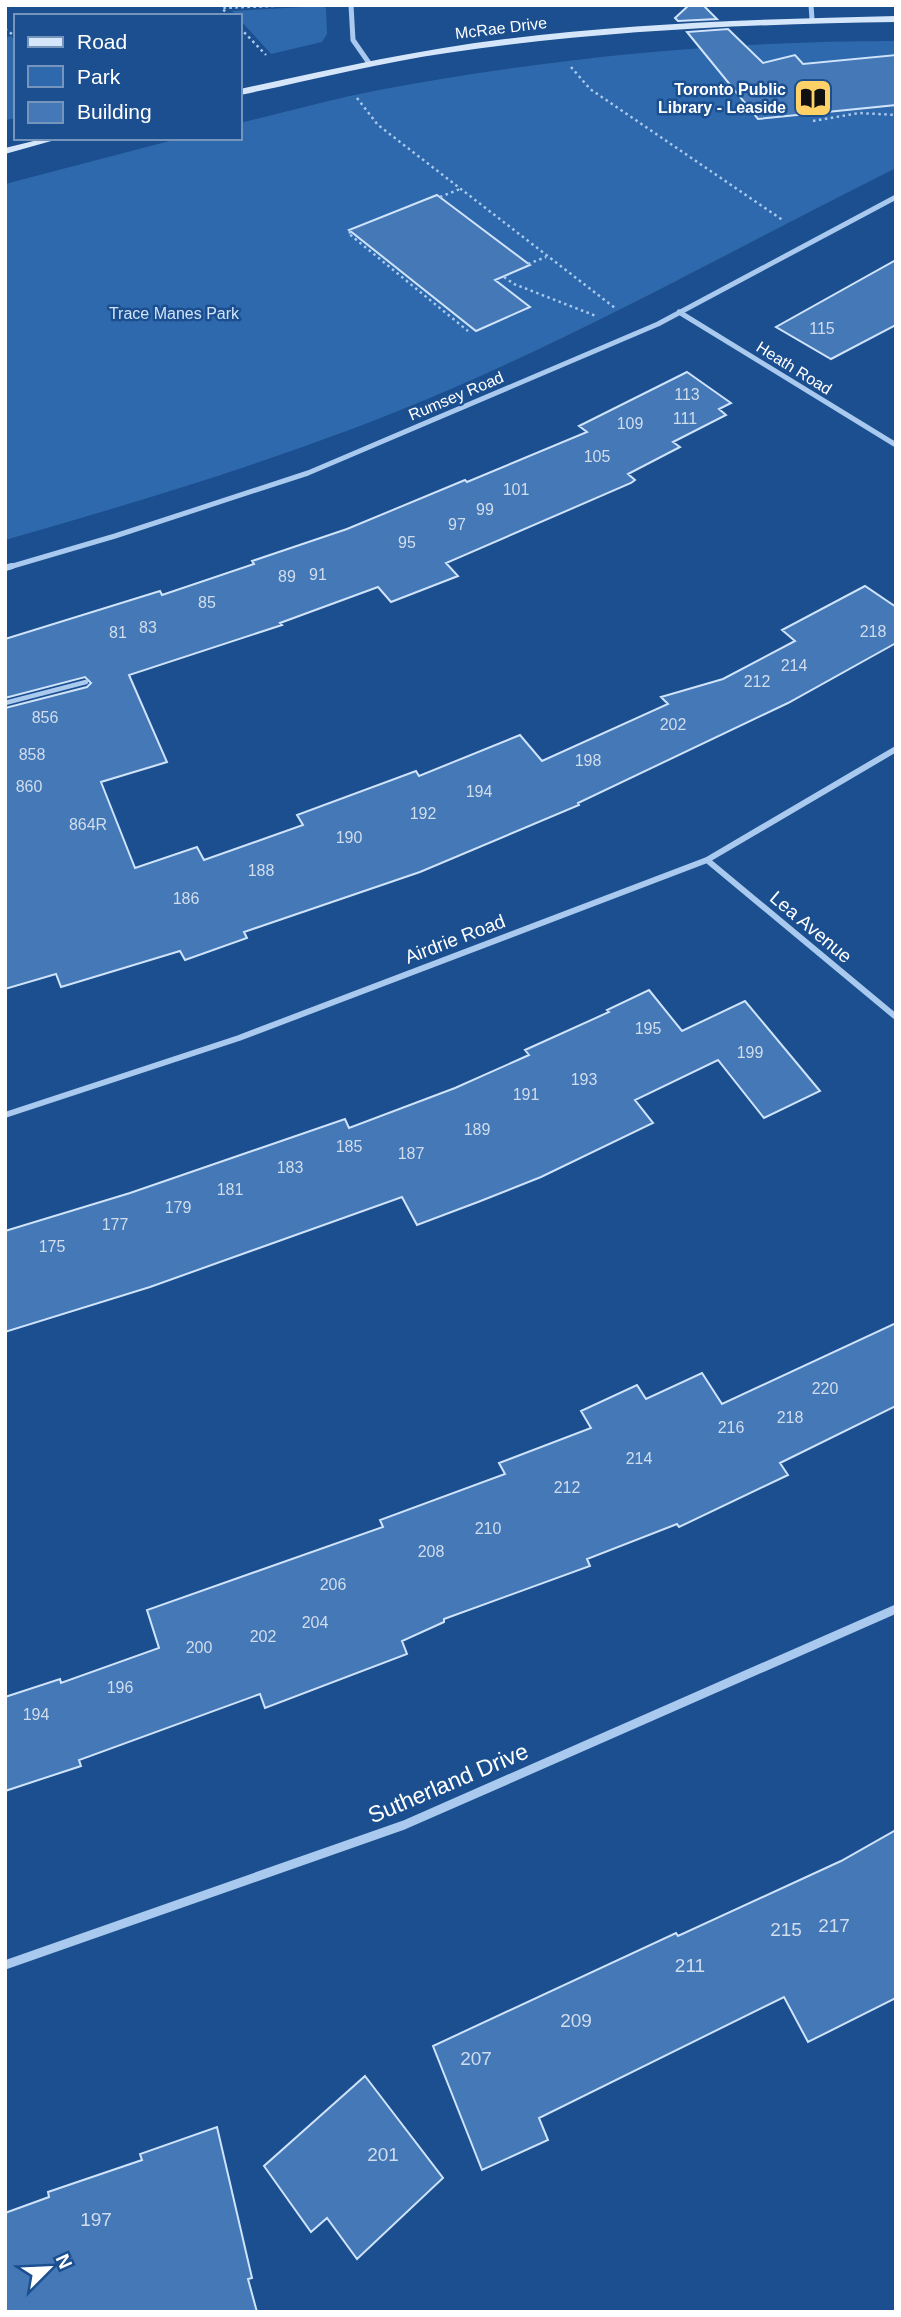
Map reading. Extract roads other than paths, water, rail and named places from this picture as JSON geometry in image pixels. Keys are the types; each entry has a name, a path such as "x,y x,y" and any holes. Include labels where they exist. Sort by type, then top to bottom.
{"street":[{"path":"351,5 353,40 369,64"},
{"path":"811,5 812,19"},
{"name":"McRae Drive","path":"242,92 369,64 533,39 717,23 896,19"},
{"path":"5,151 50,140"},
{"name":"Rumsey Road","path":"5,568 115,536 308,473 646,329 896,197"},
{"name":"Heath Road","path":"679,312 896,445"},
{"name":"Airdrie Road","path":"5,1115 239,1038 707,860 896,749"},
{"name":"Lea Avenue","path":"707,860 896,1017"},
{"name":"Sutherland Drive","path":"5,1965 404,1825 896,1609"}],"lane":[{"path":"5,703 86,682"}],"place":[{"name":"Toronto Public Library - Leaside","path":"813,98"}],"park label":[{"name":"Trace Manes Park","path":"174,313"}]}
